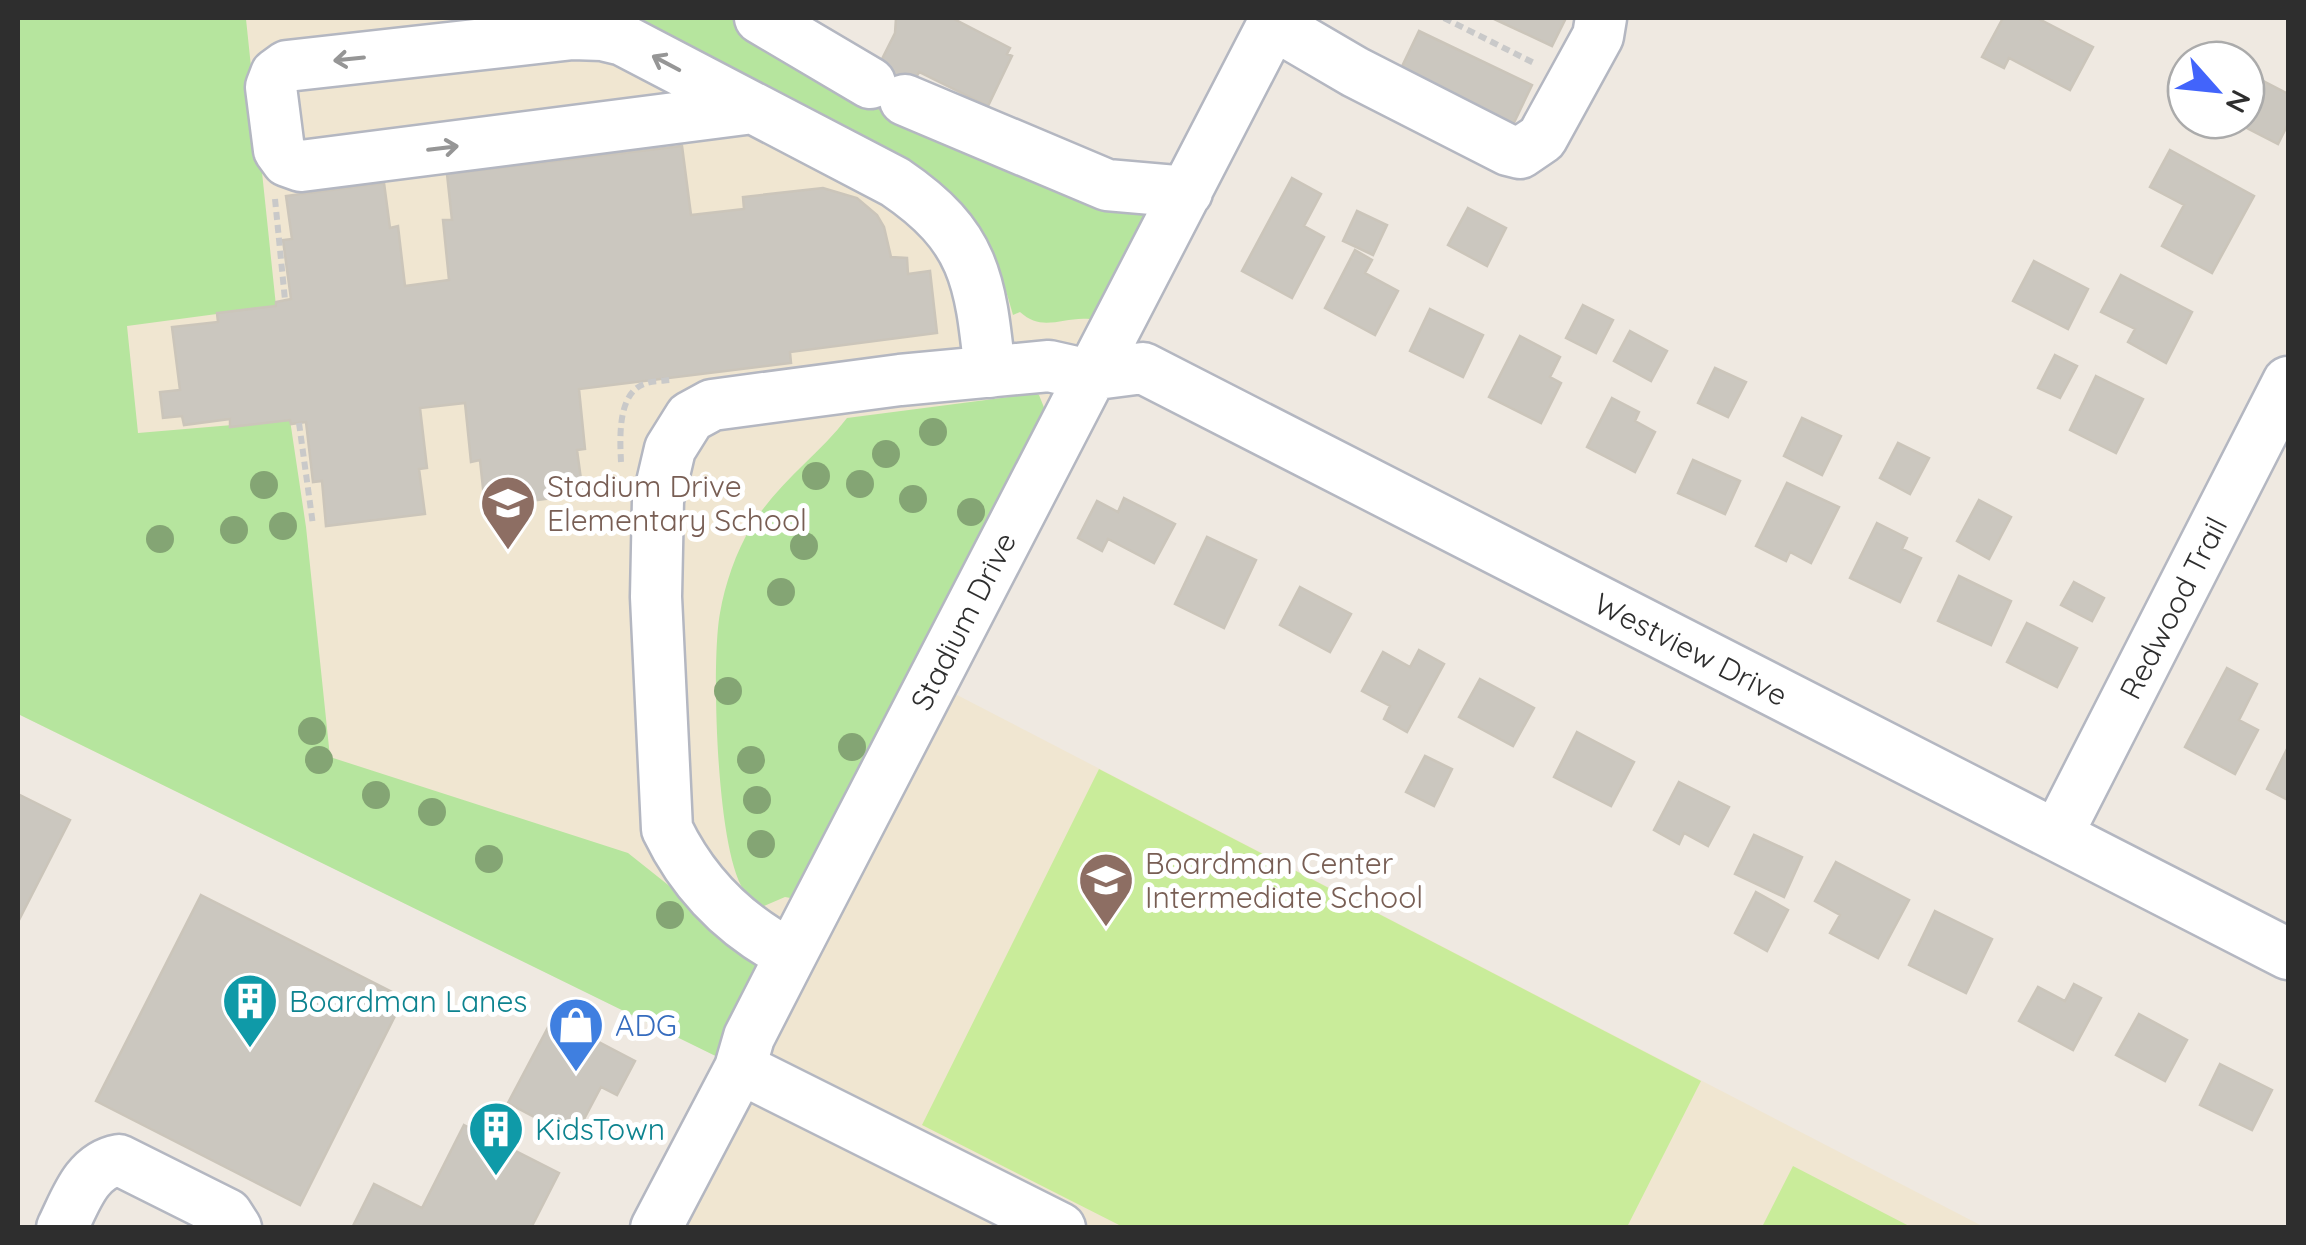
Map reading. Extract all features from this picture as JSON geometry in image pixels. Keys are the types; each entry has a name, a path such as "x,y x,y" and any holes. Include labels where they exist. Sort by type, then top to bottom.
{"street":[{"path":"760,18 888,91 1107,185 1187,192"},
{"path":"1274,21 1355,72 1520,153 1542,138 1598,36 1600,18"},
{"name":"Stadium Drive","path":"656,1228 740,1068 749,1037 1274,21"},
{"path":"752,108 301,166 287,161 279,150 271,87 276,74 288,66 573,34 623,40 895,182 944,221 971,262 979,286 990,372"},
{"name":"Westview Drive","path":"791,955 744,928 720,906 682,862 667,828 656,596 658,500 670,449 690,417 712,405 1049,366 1089,374 1142,368 2288,954"},
{"name":"Redwood Trail","path":"2056,835 2288,382"},
{"path":"740,1068 1060,1228"},
{"path":"62,1228 86,1180 104,1162 119,1160 226,1214 236,1228"}],"path":[{"path":"1444,18 1573,82"},
{"path":"285,300 274,183 287,161"},
{"path":"299,423 313,525"}],"shaded area":[{"name":"Stadium Drive Elementary School","path":"36,18 635,18 1144,276 932,682 1984,1227 656,1227 739,1067 18,714 18,31"}],"green space":[{"path":"18,18 252,18 246,19 276,306 127,326 138,433 290,420 306,527 330,757 628,853 755,954 779,978 740,1068 18,714"},
{"path":"636,18 738,18 862,100 895,117 1145,205 1168,228 1114,326 1090,319 1045,323 1020,312 1013,315 984,237 962,206 929,173"},
{"path":"1031,391 1039,395 1045,410 818,903 785,897 764,906 746,893 736,873 728,842 718,758 716,672 720,613 732,568 746,537 772,497 847,418"},
{"path":"1099,769 1701,1081 1627,1227 1123,1227 922,1125"},
{"path":"1793,1166 1911,1227 1762,1227"}],"building":[{"path":"896,18 952,18 1010,48 1007,54 1012,56 988,106 919,72 896,118 862,99 895,33"},
{"path":"1492,18 1566,18 1552,46"},
{"path":"2003,18 2037,18 2093,47 2070,90 2009,58 2004,68 1982,57"},
{"path":"1419,31 1532,85 1509,133 1396,79"},
{"path":"2266,82 2288,94 2288,124 2278,144 2266,138"},
{"path":"682,146 691,215 744,209 743,197 823,188 857,198 877,215 884,227 891,257 907,258 908,274 930,271 937,333 790,352 791,363 579,389 585,449 577,450 583,494 485,507 480,460 471,462 465,403 420,408 427,468 419,469 425,514 326,526 322,481 313,482 306,422 291,424 290,420 230,427 230,419 184,425 182,416 163,418 160,392 180,390 172,327 218,322 217,313 276,306 276,302 291,299 283,240 292,239 286,196 384,183 390,228 398,226 405,286 449,280 443,220 452,220 447,174"},
{"path":"2170,150 2254,196 2212,273 2162,246 2184,205 2150,187"},
{"path":"1292,178 1321,194 1304,226 1324,237 1292,298 1242,271"},
{"path":"1468,208 1506,228 1487,266 1448,245"},
{"path":"1357,211 1387,225 1373,255 1343,241"},
{"path":"1355,250 1372,260 1365,273 1398,291 1375,335 1325,308"},
{"path":"2034,261 2088,289 2068,329 2013,301"},
{"path":"2121,275 2192,312 2166,363 2128,342 2135,329 2101,312"},
{"path":"1583,305 1613,320 1596,353 1566,338"},
{"path":"1430,309 1483,335 1463,377 1410,351"},
{"path":"1630,331 1667,351 1651,381 1614,361"},
{"path":"1520,336 1560,357 1550,377 1561,383 1541,423 1489,397"},
{"path":"2055,355 2077,366 2060,398 2038,388"},
{"path":"1715,368 1746,382 1728,417 1698,403"},
{"path":"2096,376 2143,399 2116,453 2070,430"},
{"path":"1612,398 1639,412 1635,421 1655,432 1635,472 1587,447"},
{"path":"1802,418 1841,436 1822,475 1784,456"},
{"path":"1898,443 1929,458 1910,494 1880,478"},
{"path":"1693,460 1740,481 1725,514 1678,493"},
{"path":"1787,483 1839,507 1811,563 1790,552 1786,561 1756,546"},
{"path":"1124,498 1175,524 1154,563 1108,539 1102,551 1078,538 1097,501 1118,512"},
{"path":"1979,500 2011,517 1989,559 1957,541"},
{"path":"1877,523 1907,538 1902,549 1921,558 1900,602 1850,578"},
{"path":"1207,537 1256,560 1224,628 1175,604"},
{"path":"1959,576 2011,601 1991,645 1938,621"},
{"path":"2074,582 2104,598 2092,621 2061,605"},
{"path":"1300,587 1351,614 1330,652 1280,625"},
{"path":"2027,623 2077,648 2057,687 2007,662"},
{"path":"1419,650 1444,664 1407,732 1384,719 1390,706 1362,691 1383,652 1410,667"},
{"path":"2227,668 2257,684 2239,720 2258,730 2235,774 2185,747"},
{"path":"1480,679 1534,708 1513,746 1459,717"},
{"path":"1577,732 1634,762 1611,806 1554,777"},
{"path":"2288,747 2288,800 2267,789"},
{"path":"1425,756 1452,769 1434,806 1406,792"},
{"path":"1679,782 1729,807 1708,846 1684,833 1679,844 1654,830"},
{"path":"18,794 70,820 18,922"},
{"path":"1754,835 1802,857 1784,897 1735,874"},
{"path":"1836,862 1909,900 1878,958 1830,933 1840,915 1815,901"},
{"path":"1756,892 1788,910 1767,951 1735,933"},
{"name":"Boardman Lanes","path":"201,895 404,998 300,1205 96,1101"},
{"path":"1935,911 1992,939 1966,993 1909,965"},
{"path":"2074,984 2101,998 2073,1050 2019,1021 2038,987 2065,1001"},
{"path":"2139,1014 2187,1040 2165,1081 2116,1055"},
{"name":"ADG","path":"553,1018 635,1061 617,1095 601,1087 574,1138 508,1103"},
{"path":"2220,1064 2272,1090 2252,1130 2200,1105"},
{"name":"KidsTown","path":"464,1125 559,1173 531,1228 352,1228 374,1184 422,1208"}],"place":[{"name":"Stadium Drive Elementary School","path":"508,552"},
{"name":"Boardman Center Intermediate School","path":"1106,929"},
{"name":"Boardman Lanes","path":"250,1050"},
{"name":"ADG","path":"576,1074"},
{"name":"KidsTown","path":"496,1178"}]}
